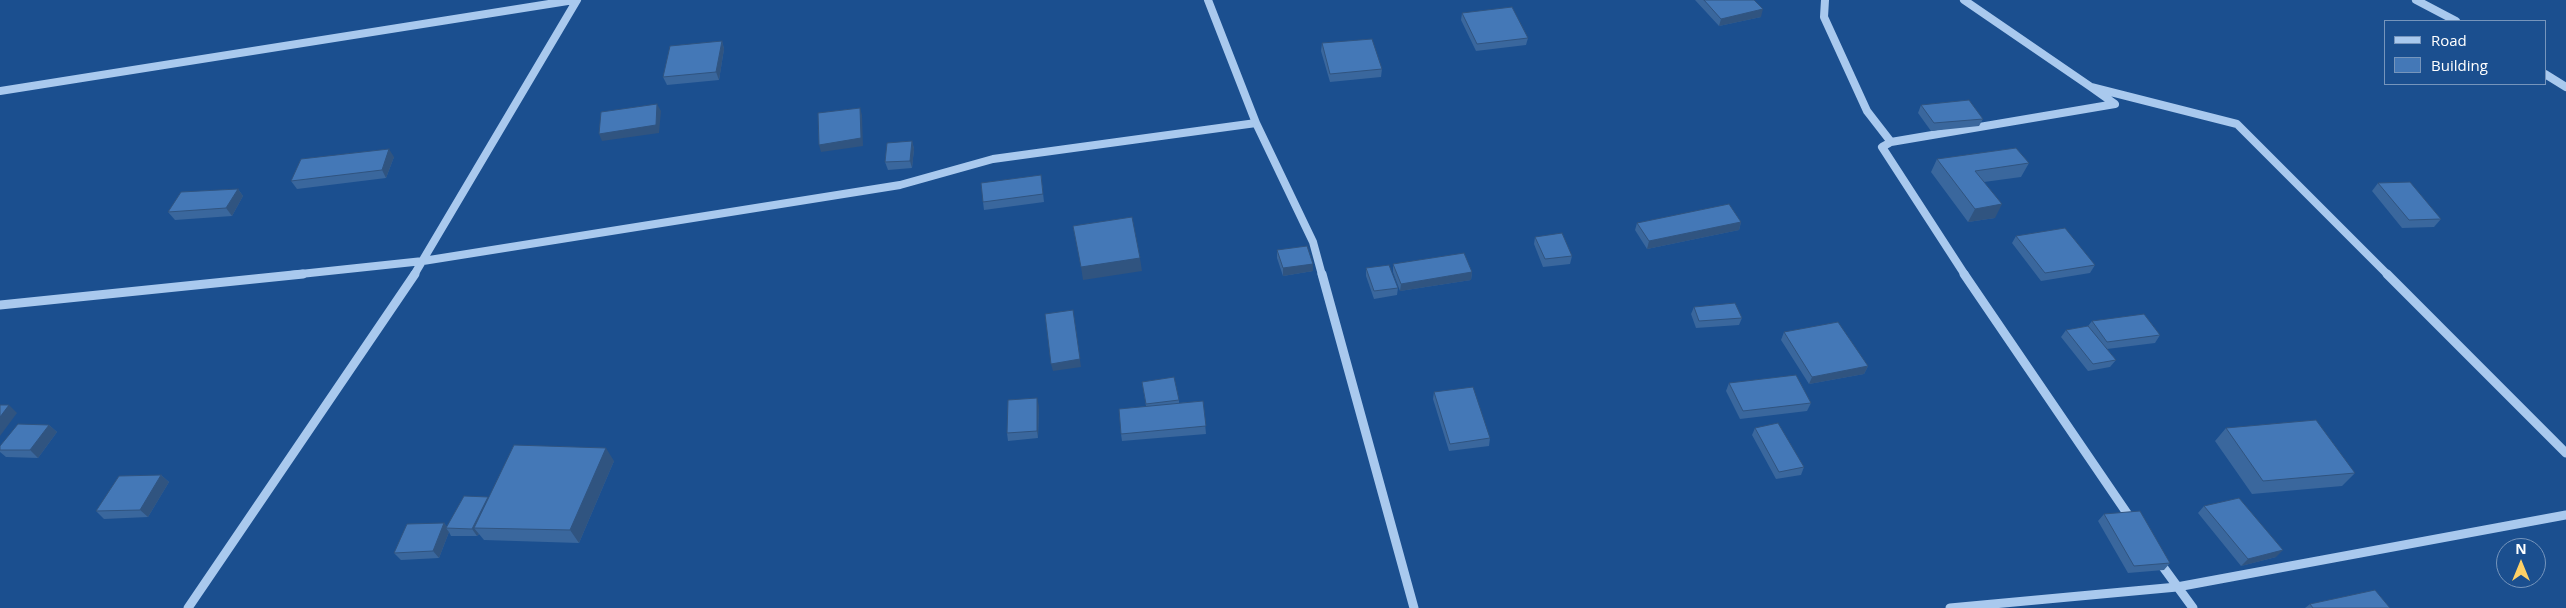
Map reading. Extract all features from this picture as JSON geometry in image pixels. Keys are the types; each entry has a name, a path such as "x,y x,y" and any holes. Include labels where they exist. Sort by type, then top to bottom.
{"street":[{"path":"0,91 576,0"},
{"path":"188,608 423,261 576,0"},
{"path":"1208,0 1256,123 1313,242 1414,608"},
{"path":"1826,0 1824,17 1859,94 1867,111 1891,142"},
{"path":"1964,0 2115,104 1891,142 1882,147 1928,220 2138,530"},
{"path":"2416,0 2454,20"},
{"path":"2546,75 2566,87"},
{"path":"2091,87 2237,124 2566,453"},
{"path":"0,305 423,261 900,185 993,159 1256,123"},
{"path":"1950,608 2177,587 2566,516"},
{"path":"2155,554 2193,608"}],"building":[{"path":"1704,0 1754,0 1763,9 1721,19"},
{"path":"1512,7 1528,38 1477,44 1462,13"},
{"path":"1372,39 1382,69 1330,74 1322,43"},
{"path":"722,41 716,72 663,77 670,46"},
{"path":"1969,100 1983,119 1934,123 1921,105"},
{"path":"657,104 656,125 599,134 601,112"},
{"path":"860,108 861,138 819,145 818,113"},
{"path":"912,141 910,161 885,162 887,143"},
{"path":"2016,148 2029,163 1975,171 2002,204 1975,209 1937,159"},
{"path":"389,149 382,170 291,181 301,159"},
{"path":"1041,175 1043,194 983,202 981,183"},
{"path":"2410,182 2441,219 2409,220 2378,183"},
{"path":"238,189 226,208 168,212 181,192"},
{"path":"1729,204 1741,222 1649,241 1637,223"},
{"path":"1132,217 1140,258 1081,267 1073,226"},
{"path":"2065,228 2095,265 2045,273 2016,236"},
{"path":"1562,233 1572,256 1545,259 1535,237"},
{"path":"1307,246 1313,264 1283,268 1277,250"},
{"path":"1464,253 1472,272 1401,284 1393,264"},
{"path":"1389,265 1398,288 1374,291 1366,268"},
{"path":"1735,303 1742,318 1699,321 1694,307"},
{"path":"1073,310 1080,359 1051,364 1045,314"},
{"path":"2144,314 2160,335 2107,342 2092,321"},
{"path":"1838,322 1868,366 1812,377 1784,332"},
{"path":"2088,326 2116,360 2093,364 2066,330"},
{"path":"1796,375 1811,403 1743,411 1729,383"},
{"path":"1174,377 1179,400 1146,404 1142,382"},
{"path":"1473,387 1490,438 1450,444 1434,392"},
{"path":"1037,398 1037,431 1007,433 1008,400"},
{"path":"1203,401 1206,426 1121,434 1119,409"},
{"path":"0,405 9,405 0,417"},
{"path":"2316,420 2355,473 2263,481 2226,428"},
{"path":"1778,423 1804,467 1779,472 1755,428"},
{"path":"18,424 49,425 30,450 0,450 0,446"},
{"path":"514,445 606,448 570,530 474,528"},
{"path":"161,475 140,510 96,511 119,476"},
{"path":"464,496 488,497 472,529 446,528"},
{"path":"2239,498 2283,550 2248,559 2204,506"},
{"path":"2140,511 2170,563 2134,566 2104,514"},
{"path":"444,523 433,551 394,553 407,524"},
{"path":"2375,590 2390,608 2313,608 2310,604"}]}
